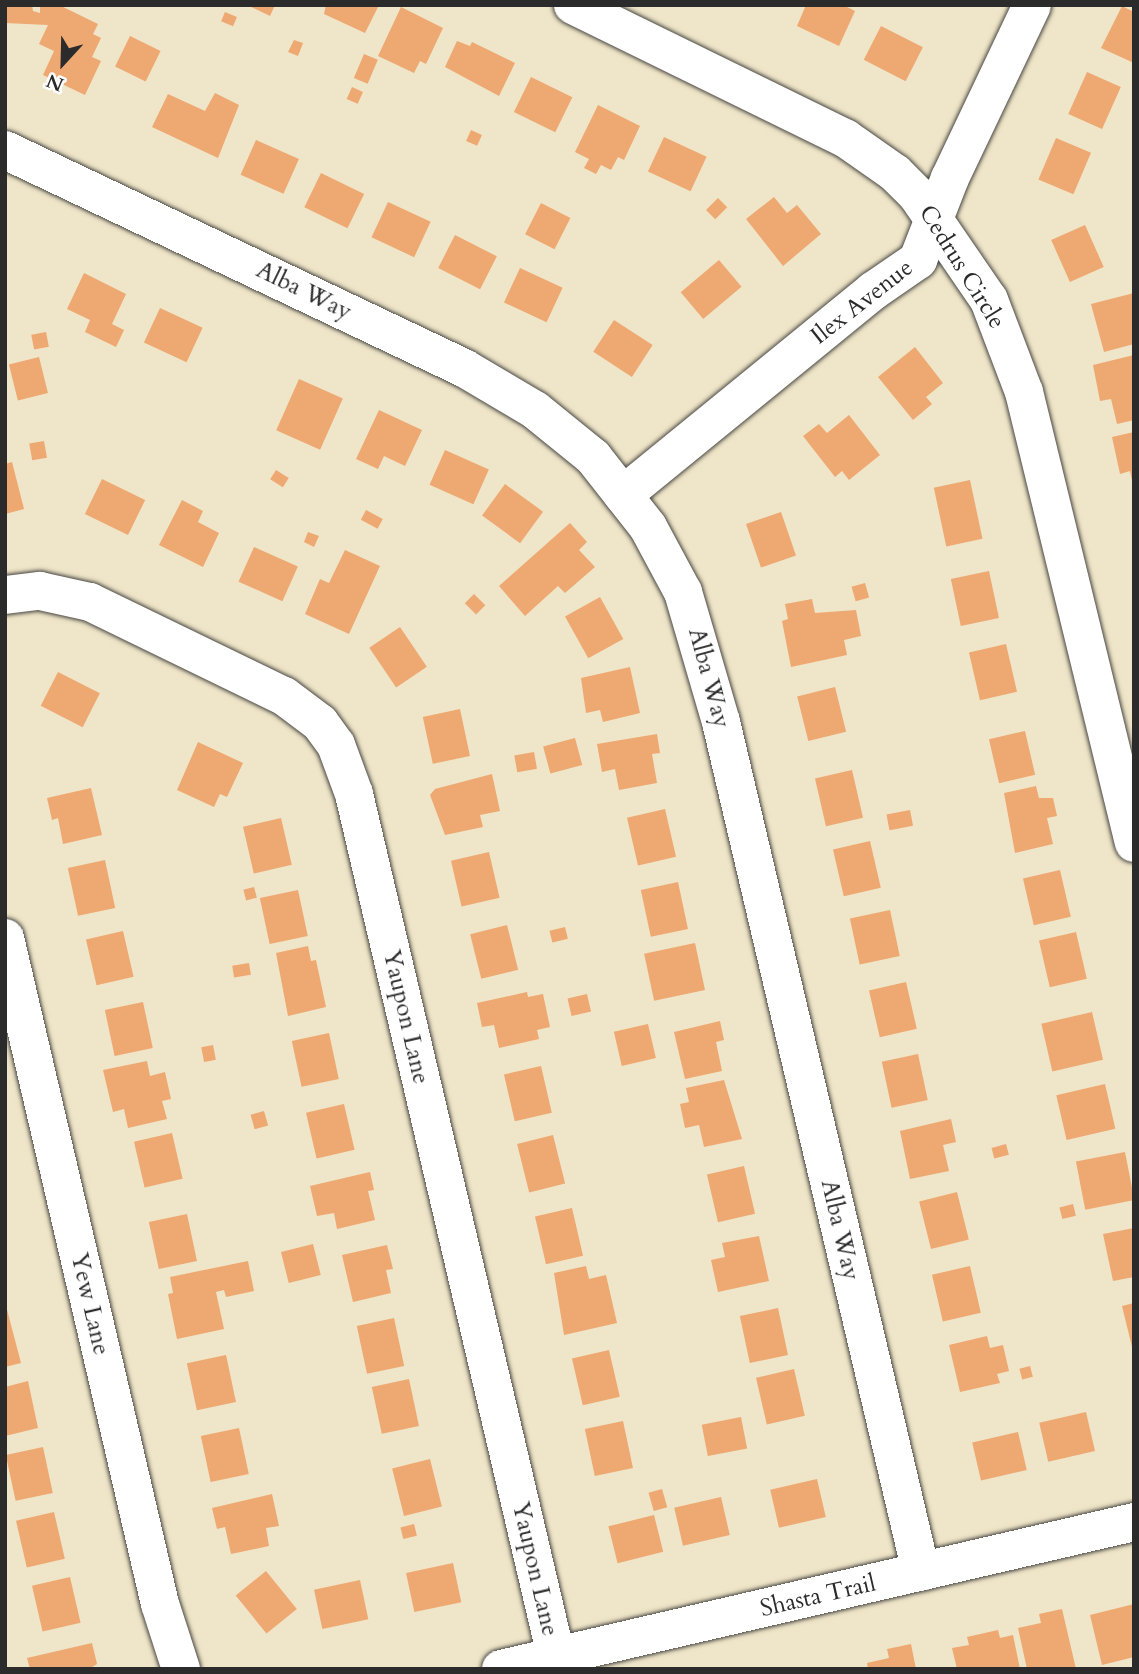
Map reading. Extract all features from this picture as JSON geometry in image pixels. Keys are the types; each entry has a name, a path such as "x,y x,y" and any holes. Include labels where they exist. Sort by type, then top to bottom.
{"street":[{"name":"Cedrus Circle","path":"573,5 845,138 895,173 934,220 1001,323 1024,392 1134,843"},
{"name":"Ilex Avenue","path":"623,495 873,290 918,260 1032,5"},
{"name":"Alba Way","path":"5,150 464,368 536,410 593,457 670,562 697,633 921,1572"},
{"name":"Yaupon Lane","path":"5,595 40,590 90,602 294,702 320,723 336,745 354,794 556,1656"},
{"name":"Yew Lane","path":"5,938 160,1604 181,1669"},
{"name":"Shasta Trail","path":"501,1669 1134,1522"}],"building":[{"path":"5,5 32,5 33,11 40,13 40,5 59,5 98,24 93,34 101,38 92,57 101,61 85,95 43,75 54,51 39,44 48,25 5,23"},
{"path":"247,5 275,5 270,16"},
{"path":"326,5 379,5 365,33 324,14"},
{"path":"806,5 843,5 855,11 839,46 797,26"},
{"path":"1122,6 1134,12 1134,63 1101,48"},
{"path":"401,7 443,28 426,64 420,61 414,73 378,56"},
{"path":"225,12 237,17 233,26 221,21"},
{"path":"881,26 923,47 906,81 864,60"},
{"path":"130,36 161,51 146,81 115,67"},
{"path":"294,40 303,43 298,56 288,52"},
{"path":"457,41 470,46 472,42 515,63 499,96 445,67"},
{"path":"364,54 378,60 368,84 354,78"},
{"path":"1087,72 1121,87 1102,129 1068,114"},
{"path":"531,77 572,97 555,132 514,112"},
{"path":"352,87 363,92 358,104 347,99"},
{"path":"215,93 239,105 218,158 152,127 168,94 205,111"},
{"path":"598,105 640,126 624,160 618,157 611,170 601,165 596,174 584,168 589,159 575,152"},
{"path":"471,130 482,135 477,146 466,141"},
{"path":"664,137 707,157 691,191 648,171"},
{"path":"1056,138 1091,153 1073,194 1038,179"},
{"path":"256,140 299,159 283,194 241,175"},
{"path":"321,173 364,194 347,228 304,207"},
{"path":"774,197 787,213 797,205 821,234 783,266 746,219"},
{"path":"718,198 727,207 715,219 706,210"},
{"path":"388,202 431,222 414,257 372,237"},
{"path":"541,203 570,218 555,249 525,234"},
{"path":"1085,225 1104,267 1070,282 1051,240"},
{"path":"455,235 497,256 480,289 438,268"},
{"path":"719,260 741,287 703,319 681,292"},
{"path":"520,268 563,288 547,322 504,302"},
{"path":"84,273 126,294 112,324 124,330 116,347 85,332 90,320 67,309"},
{"path":"1134,293 1134,344 1104,352 1091,304"},
{"path":"160,308 203,328 187,362 144,342"},
{"path":"614,320 653,345 632,377 593,352"},
{"path":"46,332 49,347 34,350 31,335"},
{"path":"915,347 943,383 926,397 932,404 913,420 878,377"},
{"path":"1134,355 1134,420 1117,424 1111,399 1100,401 1093,365"},
{"path":"39,357 48,393 18,400 9,364"},
{"path":"299,379 343,399 320,450 276,430"},
{"path":"379,410 422,430 405,466 384,456 378,469 356,459"},
{"path":"849,415 880,455 849,480 842,471 835,477 803,436 819,424 827,433"},
{"path":"1134,432 1133,485 1130,471 1120,474 1112,437"},
{"path":"44,441 47,458 32,460 29,444"},
{"path":"445,450 489,470 473,504 430,485"},
{"path":"12,462 24,509 5,514 5,464"},
{"path":"276,470 289,478 283,487 270,479"},
{"path":"102,479 145,500 128,535 85,514"},
{"path":"970,480 982,539 946,546 934,488"},
{"path":"505,484 543,512 520,543 482,516"},
{"path":"182,500 203,511 198,522 219,533 203,567 159,545"},
{"path":"366,510 383,519 378,529 361,520"},
{"path":"781,512 796,555 761,568 746,524"},
{"path":"570,523 587,542 579,550 595,567 565,593 558,586 525,616 499,586"},
{"path":"308,532 319,536 314,547 304,542"},
{"path":"254,547 298,567 282,601 239,582"},
{"path":"345,550 380,566 349,634 305,614 320,579 329,583"},
{"path":"989,571 999,618 961,626 951,579"},
{"path":"865,583 869,597 856,601 852,587"},
{"path":"474,594 485,605 476,615 465,603"},
{"path":"600,597 623,639 588,658 565,616"},
{"path":"812,599 815,613 856,610 861,636 844,640 847,655 791,667 782,621 788,619 785,604"},
{"path":"400,627 427,667 396,687 369,648"},
{"path":"1006,644 1017,692 980,700 969,653"},
{"path":"630,667 640,713 603,722 600,710 586,713 581,678"},
{"path":"58,672 100,693 83,727 41,706"},
{"path":"835,687 846,732 808,741 797,696"},
{"path":"460,709 470,756 433,764 423,717"},
{"path":"1025,731 1035,775 999,783 989,739"},
{"path":"657,734 660,753 652,754 657,783 619,790 615,769 602,772 597,744"},
{"path":"575,738 582,765 550,774 543,747"},
{"path":"198,742 243,763 227,797 220,794 214,807 177,790"},
{"path":"534,752 537,769 517,772 514,755"},
{"path":"852,770 863,818 826,826 815,779"},
{"path":"492,774 500,811 480,815 483,827 445,835 430,795 435,789"},
{"path":"1036,786 1039,798 1053,798 1057,816 1047,818 1053,844 1015,853 1004,793"},
{"path":"91,788 102,835 63,844 58,818 52,820 47,798"},
{"path":"665,809 676,857 638,866 627,818"},
{"path":"910,810 913,826 889,830 886,815"},
{"path":"281,818 292,865 254,874 243,827"},
{"path":"870,841 881,888 844,896 833,850"},
{"path":"489,852 500,898 462,907 451,861"},
{"path":"105,860 115,908 78,916 68,868"},
{"path":"1060,870 1071,917 1034,925 1023,879"},
{"path":"678,882 688,929 651,937 641,890"},
{"path":"254,887 257,898 246,900 243,890"},
{"path":"298,890 308,936 270,944 260,898"},
{"path":"890,910 900,956 860,964 850,919"},
{"path":"507,925 518,970 481,979 470,934"},
{"path":"565,927 568,939 552,943 549,931"},
{"path":"123,931 134,977 97,985 86,940"},
{"path":"1076,932 1087,979 1050,987 1039,941"},
{"path":"695,943 705,990 654,1001 644,954"},
{"path":"308,946 311,961 316,960 326,1007 288,1016 276,953"},
{"path":"249,963 251,975 234,978 232,966"},
{"path":"906,982 917,1029 880,1037 869,991"},
{"path":"527,992 528,997 543,994 550,1027 537,1030 539,1039 499,1048 494,1025 482,1027 477,1003"},
{"path":"587,994 591,1012 572,1016 568,998"},
{"path":"143,1002 153,1048 115,1056 105,1010"},
{"path":"1092,1012 1103,1060 1052,1071 1041,1024"},
{"path":"720,1021 724,1040 716,1042 722,1071 685,1079 674,1032"},
{"path":"648,1024 656,1058 622,1066 614,1032"},
{"path":"329,1033 339,1079 302,1087 292,1041"},
{"path":"213,1045 216,1060 204,1062 201,1047"},
{"path":"918,1054 928,1100 892,1108 882,1062"},
{"path":"147,1061 150,1076 165,1072 171,1099 162,1101 167,1119 128,1128 124,1109 113,1112 103,1070"},
{"path":"541,1066 552,1113 515,1121 504,1075"},
{"path":"724,1080 742,1139 704,1147 699,1125 685,1128 680,1104 689,1102 686,1088"},
{"path":"1105,1084 1115,1129 1067,1140 1056,1095"},
{"path":"344,1104 355,1150 317,1159 306,1113"},
{"path":"264,1111 268,1125 255,1129 251,1115"},
{"path":"951,1119 956,1142 943,1145 949,1171 910,1179 900,1131"},
{"path":"172,1133 183,1179 145,1188 134,1142"},
{"path":"553,1135 565,1184 529,1192 517,1144"},
{"path":"1006,1144 1009,1155 994,1159 992,1148"},
{"path":"1125,1152 1134,1200 1085,1210 1076,1162"},
{"path":"744,1166 755,1214 718,1222 707,1175"},
{"path":"370,1172 374,1190 368,1191 375,1220 337,1229 334,1213 317,1216 310,1186"},
{"path":"957,1192 969,1240 931,1249 919,1201"},
{"path":"1073,1204 1076,1216 1062,1219 1059,1207"},
{"path":"572,1208 583,1256 546,1264 535,1217"},
{"path":"187,1214 197,1261 159,1269 149,1222"},
{"path":"1134,1228 1134,1277 1113,1281 1103,1234"},
{"path":"759,1236 769,1281 718,1292 711,1260 725,1257 722,1243"},
{"path":"313,1244 321,1275 289,1283 281,1252"},
{"path":"387,1245 393,1269 386,1270 391,1293 353,1302 342,1255"},
{"path":"248,1261 254,1291 226,1297 224,1290 216,1292 224,1329 177,1339 168,1294 173,1293 170,1277"},
{"path":"586,1266 589,1279 606,1275 617,1323 564,1335 554,1273"},
{"path":"970,1266 981,1313 943,1322 932,1275"},
{"path":"5,1302 21,1363 5,1367"},
{"path":"1134,1303 1134,1350 1133,1351 1122,1306"},
{"path":"778,1308 788,1355 750,1363 740,1316"},
{"path":"394,1318 404,1366 367,1374 357,1326"},
{"path":"987,1336 990,1348 1003,1345 1009,1371 997,1374 1000,1383 960,1392 949,1345"},
{"path":"609,1350 620,1397 583,1405 572,1359"},
{"path":"226,1355 236,1402 197,1410 187,1363"},
{"path":"1030,1366 1033,1377 1022,1379 1019,1369"},
{"path":"794,1369 805,1416 767,1425 756,1378"},
{"path":"409,1379 419,1426 382,1434 372,1387"},
{"path":"28,1381 38,1428 5,1436 5,1387"},
{"path":"1086,1412 1095,1451 1048,1462 1039,1423"},
{"path":"741,1417 747,1448 708,1456 702,1425"},
{"path":"623,1421 633,1468 595,1476 585,1429"},
{"path":"239,1428 249,1474 211,1482 201,1436"},
{"path":"1018,1432 1027,1470 981,1481 972,1443"},
{"path":"43,1447 53,1493 16,1501 6,1455"},
{"path":"430,1459 442,1507 404,1516 392,1468"},
{"path":"817,1479 826,1517 779,1528 770,1490"},
{"path":"662,1489 667,1507 654,1511 649,1493"},
{"path":"272,1494 279,1526 266,1528 269,1546 231,1554 225,1527 217,1529 212,1508"},
{"path":"721,1497 730,1535 683,1546 674,1508"},
{"path":"54,1512 65,1559 27,1568 16,1521"},
{"path":"654,1515 663,1552 618,1563 608,1526"},
{"path":"414,1524 417,1536 403,1539 400,1527"},
{"path":"453,1563 461,1602 414,1612 406,1573"},
{"path":"266,1571 297,1609 267,1634 236,1596"},
{"path":"70,1577 81,1623 43,1632 32,1586"},
{"path":"360,1580 368,1619 322,1629 314,1590"},
{"path":"1134,1604 1134,1657 1102,1665 1090,1615"},
{"path":"1062,1609 1076,1669 1027,1669 1018,1628 1041,1623 1039,1614"},
{"path":"998,1630 1000,1638 1013,1635 1020,1669 957,1669 952,1648 969,1645 967,1637"},
{"path":"92,1643 97,1664 89,1669 30,1669 27,1658"},
{"path":"911,1644 916,1669 868,1669 867,1663 889,1658 887,1649"}]}
